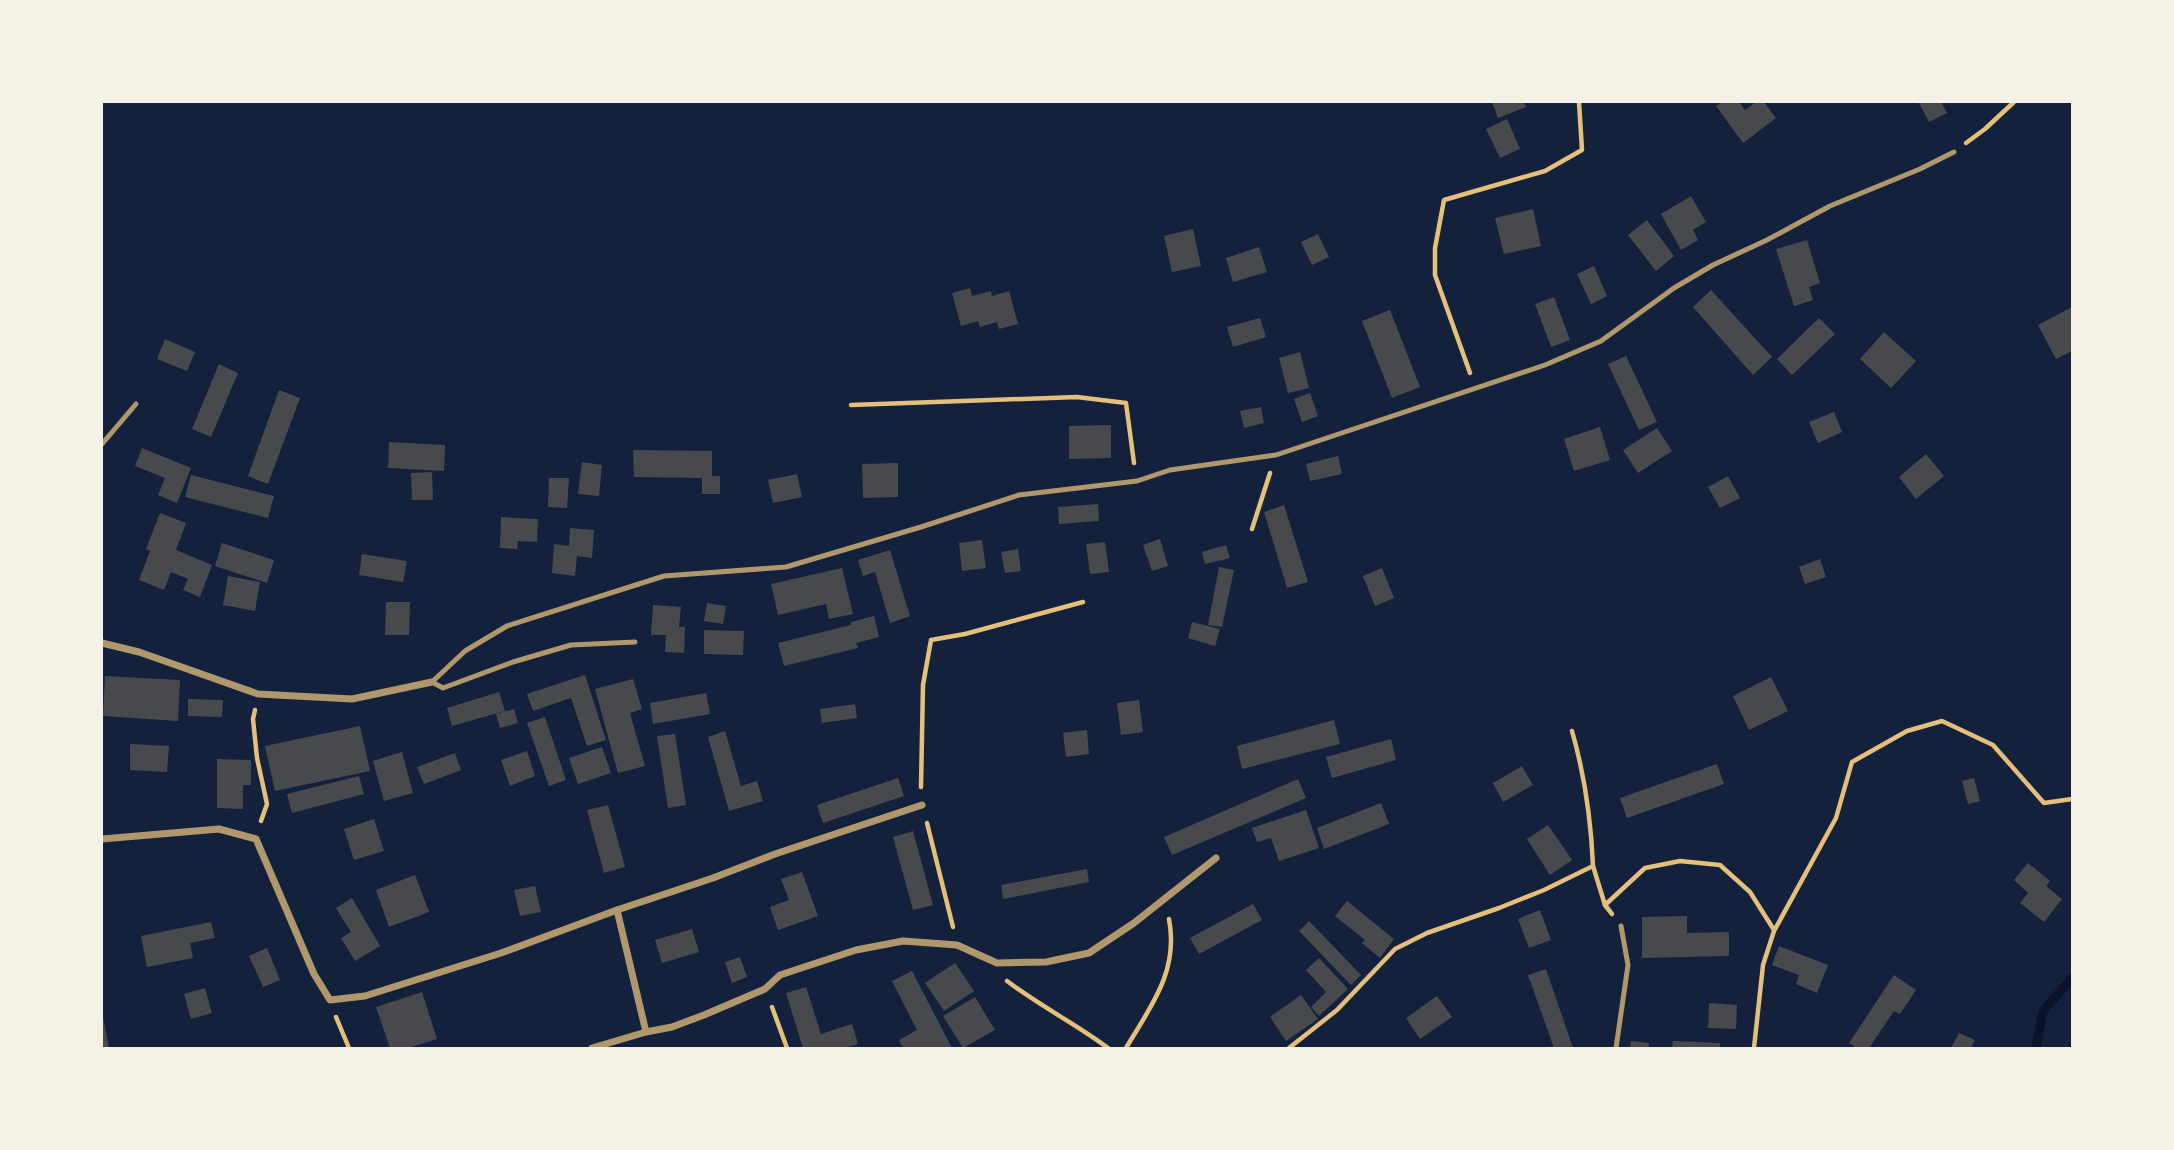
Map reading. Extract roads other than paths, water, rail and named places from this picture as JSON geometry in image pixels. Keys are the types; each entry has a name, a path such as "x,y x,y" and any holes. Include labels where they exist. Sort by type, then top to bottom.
{"street":[{"path":"102,643 139,652 258,694 352,699 432,682"},
{"path":"102,839 219,829 256,839 314,974 330,1000 377,992 501,953 775,854 922,805"},
{"path":"592,1048 672,1027 765,989 780,975 856,950 903,941 957,945 997,963 1046,962 1089,953 1134,923 1216,858"},
{"path":"617,910 646,1032"}],"lane":[{"path":"635,642 571,645 513,662 443,688 432,682 466,651 507,626 664,576 786,567 1019,495 1137,481 1170,470 1276,455 1545,365 1601,341 1674,288 1713,265 1830,206 1954,152"},
{"path":"102,444 136,404"},
{"path":"1616,1048 1628,965 1621,926"}],"waterway":[{"path":"2036,1048 2043,1011 2072,978"}]}
